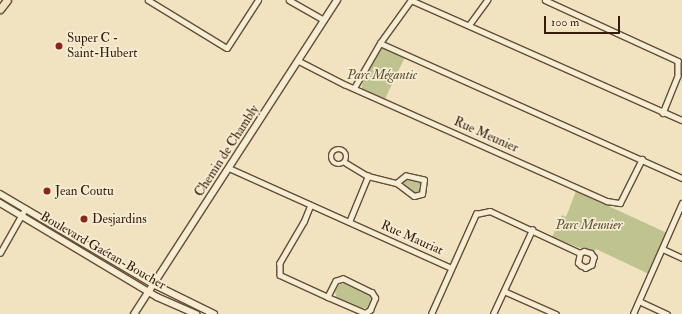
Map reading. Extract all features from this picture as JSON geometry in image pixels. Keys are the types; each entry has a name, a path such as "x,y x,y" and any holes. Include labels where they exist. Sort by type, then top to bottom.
{"main road":[{"path":"0,9 7,0"}],"street":[{"path":"148,0 226,48 258,0"},
{"path":"289,0 324,20"},
{"name":"Chemin de Chambly","path":"134,314 299,61 337,0"},
{"path":"354,88 380,43 411,0 663,113 682,120"},
{"path":"469,25 487,0"},
{"path":"545,0 678,61 678,76 663,113"},
{"path":"380,43 682,178"},
{"name":"Rue Meunier","path":"299,61 354,88 607,201 620,203 642,159"},
{"path":"346,162 368,176 397,184 414,196 422,194 424,180 406,176 397,184"},
{"name":"Rue Mauriat","path":"229,168 451,268 476,214 490,211 580,253"},
{"path":"349,222 368,176"},
{"name":"Boulevard Gaétan-Boucher","path":"0,194 153,284 214,314"},
{"name":"Boulevard Gaétan-Boucher","path":"0,203 149,292 196,314"},
{"path":"633,314 663,250 682,203"},
{"path":"311,205 304,222 280,263 280,275 328,297 365,313 370,310 375,298 372,293 343,279 336,281 328,297"},
{"path":"0,253 25,209"},
{"path":"493,314 532,230"},
{"path":"663,250 682,258"},
{"path":"431,314 451,268"},
{"path":"504,291 556,314"},
{"path":"639,301 667,314"}],"green space":[{"name":"Parc Mégantic","path":"384,48 405,57 385,99 362,89 362,84 380,50"},
{"path":"407,177 422,181 420,193 415,194 399,184"},
{"name":"Parc Meunier","path":"576,191 667,233 649,274 596,249 593,253 552,237 562,215 566,217"},
{"path":"344,283 368,293 371,298 368,307 362,309 337,299 335,292 338,285"}],"place":[{"name":"Super C - Saint-Hubert","path":"59,46"},
{"name":"Jean Coutu","path":"47,191"},
{"name":"Desjardins","path":"84,219"}]}
